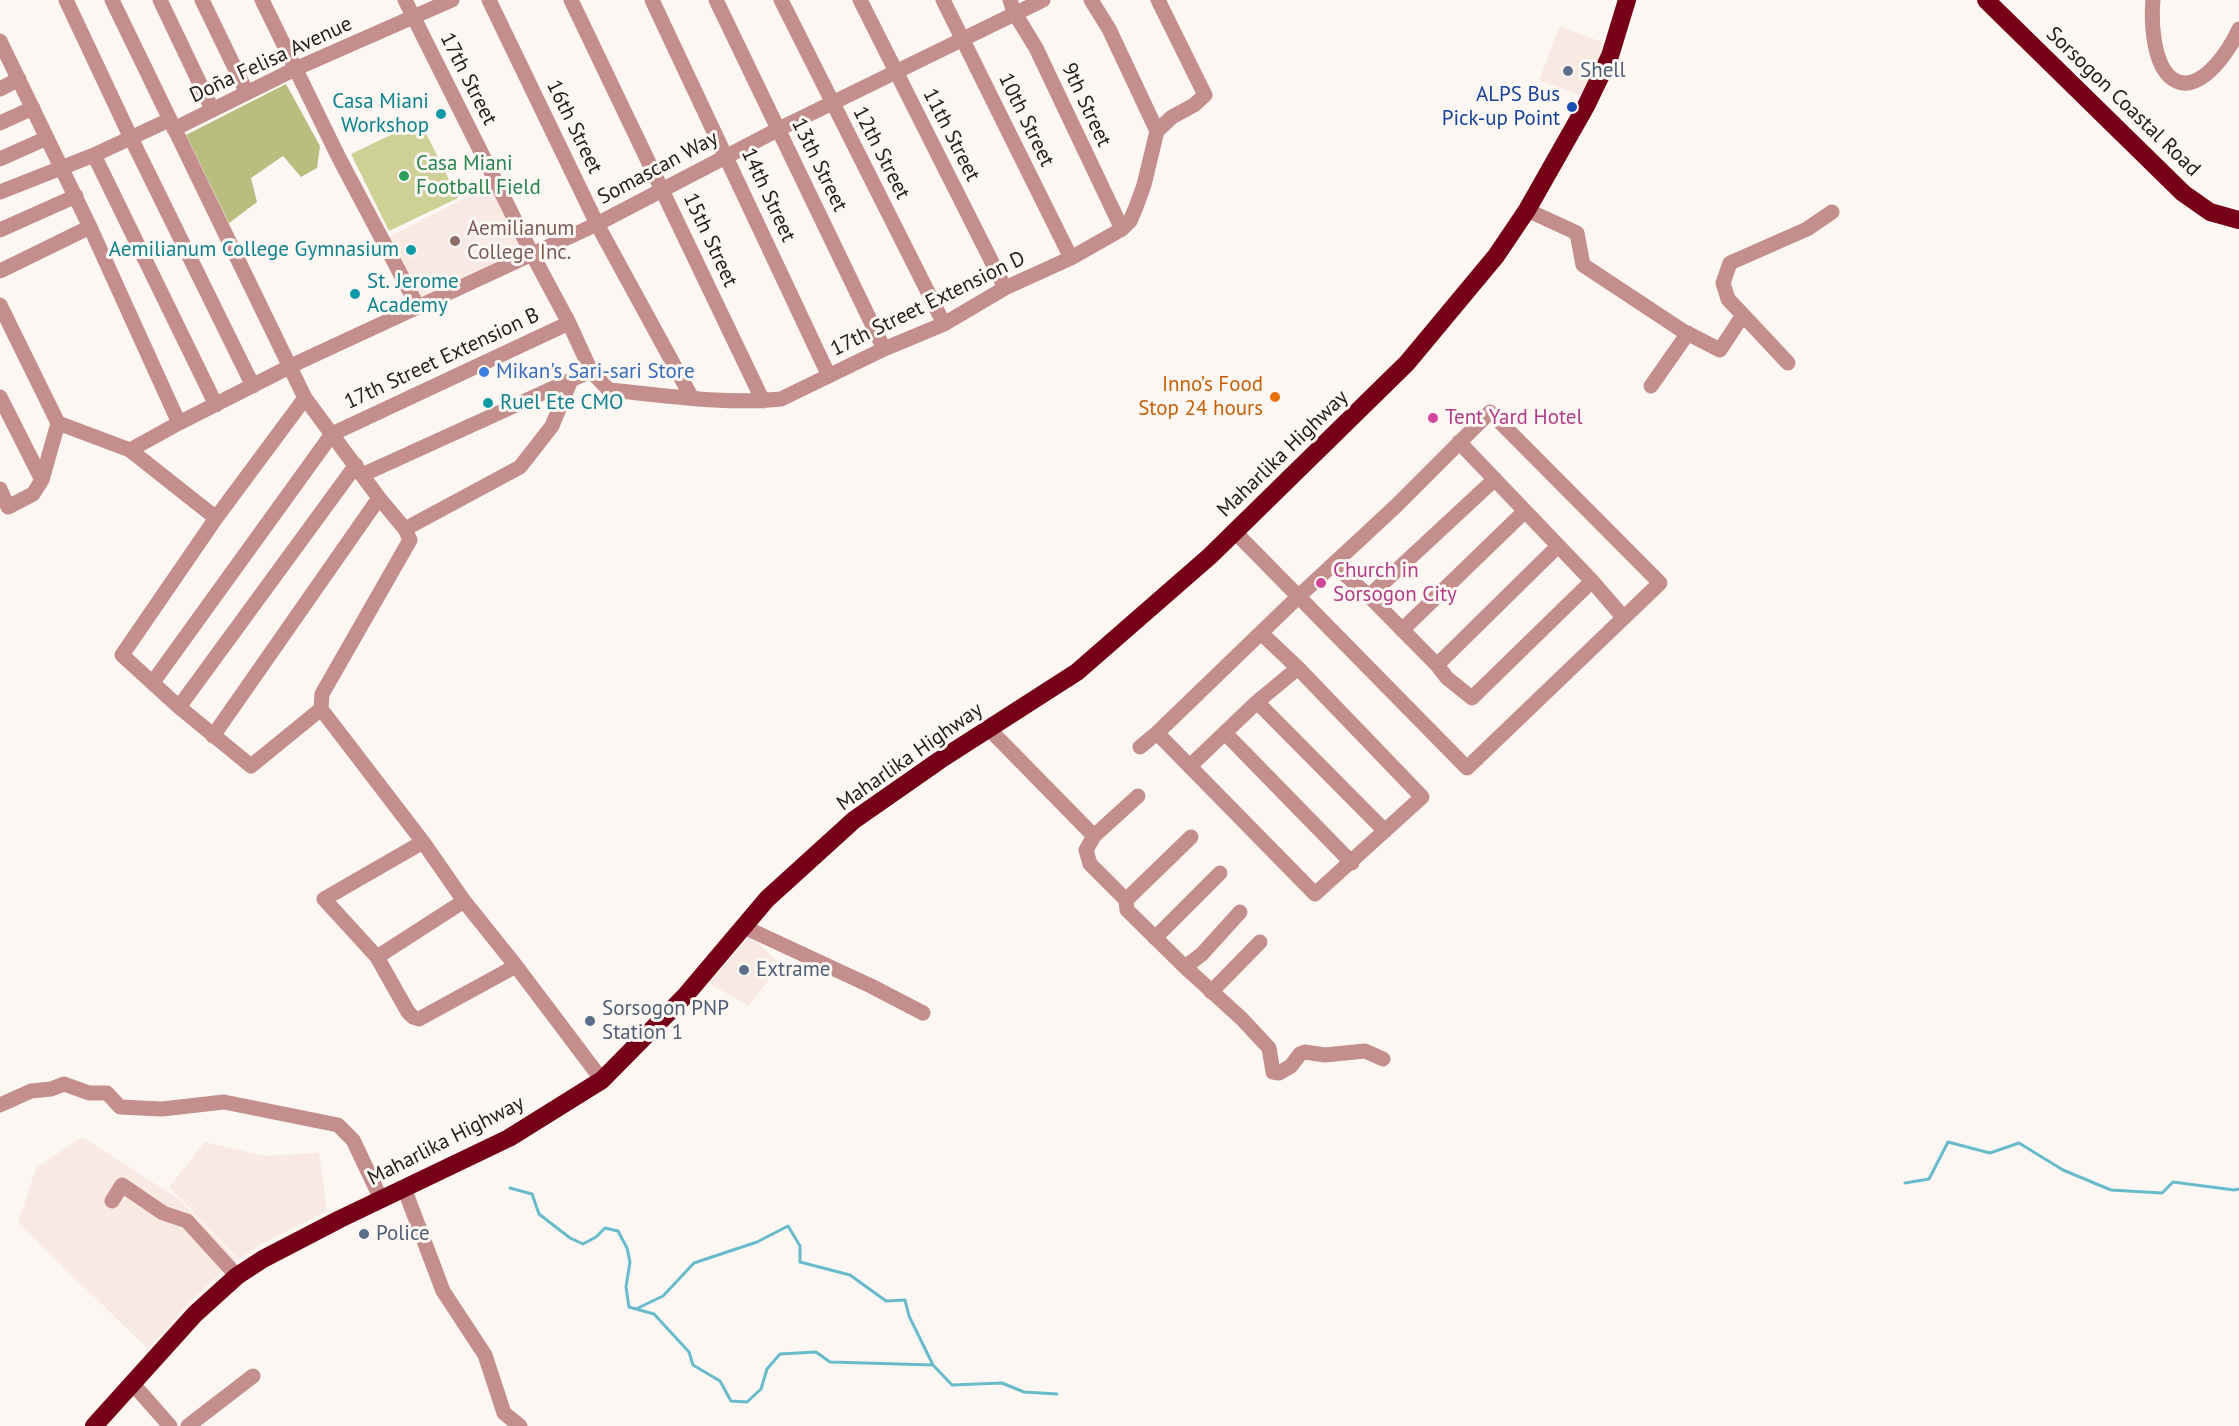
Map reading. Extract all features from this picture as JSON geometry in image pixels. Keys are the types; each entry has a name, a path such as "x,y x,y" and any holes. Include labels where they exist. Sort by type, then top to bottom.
{"highway":[{"name":"Maharlika Highway","path":"94,1426 195,1314 237,1276 299,1240 509,1138 602,1080 685,996 767,899 854,820 1077,672 1210,556 1407,363 1496,256 1527,210 1572,132 1610,56 1627,0"},
{"name":"Sorsogon Coastal Road","path":"1986,0 2183,193 2211,212 2239,220"},
{"name":"Sorsogon Coastal Road","path":"2004,0 2190,185 2214,203 2239,210"}],"street":[{"path":"66,0 130,138 253,386"},
{"path":"112,0 305,398 379,498 405,529 410,540 322,694 321,709 423,842 464,901 602,1080"},
{"path":"160,0 212,109"},
{"path":"202,0 247,93"},
{"path":"262,0 339,158 418,307"},
{"name":"17th Street","path":"405,0 591,370"},
{"name":"Doña Felisa Avenue","path":"0,192 94,155 130,138 212,109 295,69 452,0"},
{"name":"16th Street","path":"489,0 597,224 692,398"},
{"name":"15th Street","path":"571,0 763,401"},
{"name":"14th Street","path":"652,0 830,376"},
{"name":"13th Street","path":"716,0 885,349"},
{"name":"12th Street","path":"781,0 944,324"},
{"name":"11th Street","path":"860,0 1005,288"},
{"name":"10th Street","path":"943,0 1071,258"},
{"name":"Somascan Way","path":"130,450 290,366 597,224 779,129 896,73 962,38 1012,6 1043,0"},
{"path":"1091,0 1109,29 1157,130 1205,95 1158,0"},
{"path":"2153,0 2154,34 2161,64 2168,75 2178,82 2188,83 2201,78 2217,65 2231,47 2239,29"},
{"name":"9th Street","path":"1012,6 1036,48 1122,229"},
{"path":"2,48 62,166 179,423"},
{"path":"0,89 19,79"},
{"path":"0,123 33,108"},
{"name":"17th Street Extension D","path":"591,370 609,390 692,398 763,401 781,399 885,349 944,324 1005,288 1071,258 1122,229 1130,222 1144,185 1157,130"},
{"path":"0,159 47,138"},
{"path":"94,155 216,405"},
{"path":"0,230 76,196"},
{"path":"1527,210 1576,232 1582,265 1688,333 1720,350 1743,315"},
{"path":"1788,363 1728,299 1723,283 1731,263 1807,229 1832,212"},
{"path":"0,271 90,227"},
{"path":"0,305 58,423 42,480 33,494 4,509 0,489"},
{"name":"17th Street Extension B","path":"332,434 569,323"},
{"path":"1651,386 1688,333"},
{"path":"179,707 359,470 591,370"},
{"path":"405,529 520,467 552,426 571,380"},
{"path":"0,397 42,480"},
{"path":"305,398 216,518 122,655 179,707 251,766 321,709"},
{"path":"1140,747 1157,733 1299,596 1334,565 1490,412 1660,583 1467,768 1299,596 1235,532"},
{"path":"58,423 130,450 216,518"},
{"path":"153,682 332,434"},
{"path":"1459,442 1592,581 1623,617"},
{"path":"1369,596 1496,479"},
{"path":"213,736 379,498"},
{"path":"1402,630 1525,511"},
{"path":"1437,665 1558,546"},
{"path":"1334,565 1369,596 1447,678 1472,698 1592,581"},
{"path":"1157,733 1315,894 1422,797 1298,668 1261,633"},
{"path":"1190,766 1257,702 1298,668"},
{"path":"1257,702 1385,831"},
{"path":"989,729 1094,836"},
{"path":"1225,733 1352,862"},
{"path":"1138,796 1094,836 1086,850 1090,864 1126,900 1127,910 1244,1021 1269,1048 1273,1072 1279,1073 1291,1066 1300,1054 1305,1052 1325,1055 1365,1051 1383,1059"},
{"path":"1126,900 1191,837"},
{"path":"423,842 324,899 377,957 412,1017 419,1018 516,966"},
{"path":"1155,938 1220,873"},
{"path":"377,957 464,901"},
{"path":"1185,967 1202,954 1240,912"},
{"path":"744,927 923,1013"},
{"path":"1211,992 1260,942"},
{"path":"0,1105 31,1091 51,1089 64,1084 89,1093 107,1093 120,1107 162,1109 224,1102 338,1125 353,1140 381,1199"},
{"path":"112,1201 122,1185 163,1212 187,1221 237,1276"},
{"path":"404,1188 443,1291 484,1355 504,1413 520,1426"},
{"path":"188,1426 253,1376"},
{"path":"133,1383 170,1426"}],"shaded area":[{"path":"1560,26 1607,44 1586,98 1539,80"},
{"name":"Aemilianum College Inc.","path":"492,184 523,243 520,253 419,299 387,238"},
{"path":"750,936 781,965 748,1006 709,983"},
{"path":"82,1137 179,1199 238,1261 223,1271 188,1304 148,1349 18,1223 36,1168"},
{"path":"205,1142 264,1156 319,1153 327,1211 260,1245 239,1260 169,1187"}],"green space":[{"path":"286,84 320,146 317,168 301,177 283,156 251,178 257,202 229,223 186,135"},
{"name":"Casa Miani Football Field","path":"420,121 458,198 389,231 351,154"}],"waterway":[{"path":"1905,1183 1929,1179 1948,1142 1990,1153 2019,1143 2063,1170 2111,1190 2162,1193 2173,1182 2239,1189"},
{"path":"510,1188 532,1194 539,1214 570,1238 583,1244 596,1237 605,1228 618,1231 627,1248 630,1262 626,1287 629,1307 654,1314 689,1352 693,1365 720,1381 731,1401 747,1402 761,1389 767,1369 780,1354 816,1352 830,1362 933,1365 952,1385 1002,1383 1024,1392 1057,1394"},
{"path":"638,1308 663,1296 694,1263 757,1242 788,1226 800,1246 800,1262 850,1275 886,1301 905,1300 909,1316 933,1365"}],"place":[{"name":"Shell","path":"1568,71"},
{"name":"ALPS Bus Pick-up Point","path":"1572,107"},
{"name":"Casa Miani Workshop","path":"441,114"},
{"name":"Casa Miani Football Field","path":"404,176"},
{"name":"Aemilianum College Inc.","path":"455,241"},
{"name":"Aemilianum College Gymnasium","path":"411,250"},
{"name":"St. Jerome Academy","path":"355,294"},
{"name":"Mikan's Sari-sari Store","path":"484,372"},
{"name":"Inno’s Food Stop 24 hours","path":"1275,397"},
{"name":"Ruel Ete CMO","path":"488,403"},
{"name":"Tent Yard Hotel","path":"1433,418"},
{"name":"Church in Sorsogon City","path":"1321,583"},
{"name":"Extrame","path":"744,970"},
{"name":"Sorsogon PNP Station 1","path":"590,1021"},
{"name":"Police","path":"364,1234"}]}
